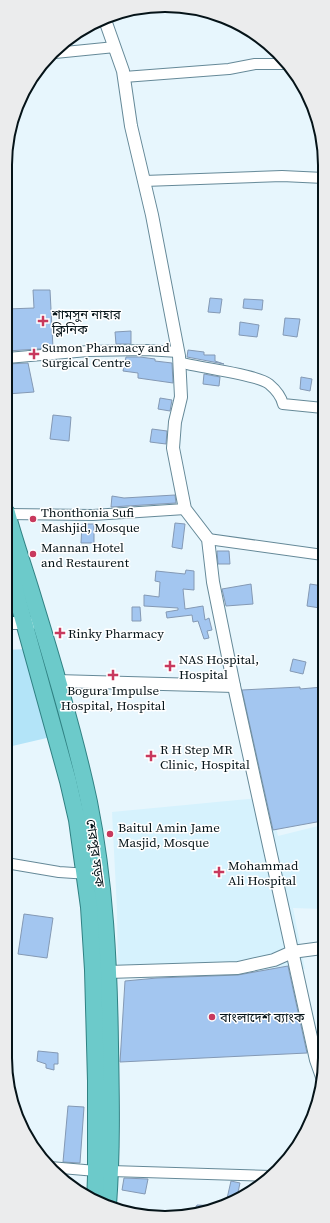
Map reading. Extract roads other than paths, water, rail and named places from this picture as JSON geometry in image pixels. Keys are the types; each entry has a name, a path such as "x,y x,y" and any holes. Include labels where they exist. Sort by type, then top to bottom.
{"highway":[{"name":"শেরপুর সড়ক","path":"12,529 41,624 89,803 91,873 90,907 104,1171 107,1200"},
{"name":"শেরপুর সড়ক","path":"12,579 68,782 91,873 108,972 111,1090 104,1171 96,1195"}],"street":[{"path":"106,24 124,77 131,126 144,181 179,357 181,397 175,422 173,448 185,509 208,539 213,582 234,686 318,1066"},
{"path":"62,52 115,47"},
{"path":"124,77 229,69 255,64 280,64"},
{"path":"144,181 282,176 318,178"},
{"path":"12,358 88,351 146,350 179,357 199,368 248,376 268,383 281,396 283,404 318,408"},
{"path":"12,513 93,516 185,509"},
{"path":"208,539 318,555"},
{"path":"12,624 41,624"},
{"path":"57,682 234,686"},
{"path":"12,864 91,873"},
{"path":"108,972 238,968 274,960 292,952 318,949"},
{"path":"60,1169 262,1176"}],"place":[{"name":"শামসুন নাহার ক্লিনিক","path":"43,321"},
{"name":"Sumon Pharmacy and Surgical Centre","path":"34,354"},
{"name":"Thonthonia Sufi Mashjid, Mosque","path":"33,519"},
{"name":"Mannan Hotel and Restaurent","path":"33,554"},
{"name":"Rinky Pharmacy","path":"60,633"},
{"name":"NAS Hospital, Hospital","path":"170,666"},
{"name":"Bogura Impulse Hospital, Hospital","path":"113,675"},
{"name":"R H Step MR Clinic, Hospital","path":"151,756"},
{"name":"Baitul Amin Jame Masjid, Mosque","path":"110,834"},
{"name":"Mohammad Ali Hospital","path":"219,872"},
{"name":"বাংলাদেশ ব্যাংক","path":"212,1017"}]}
